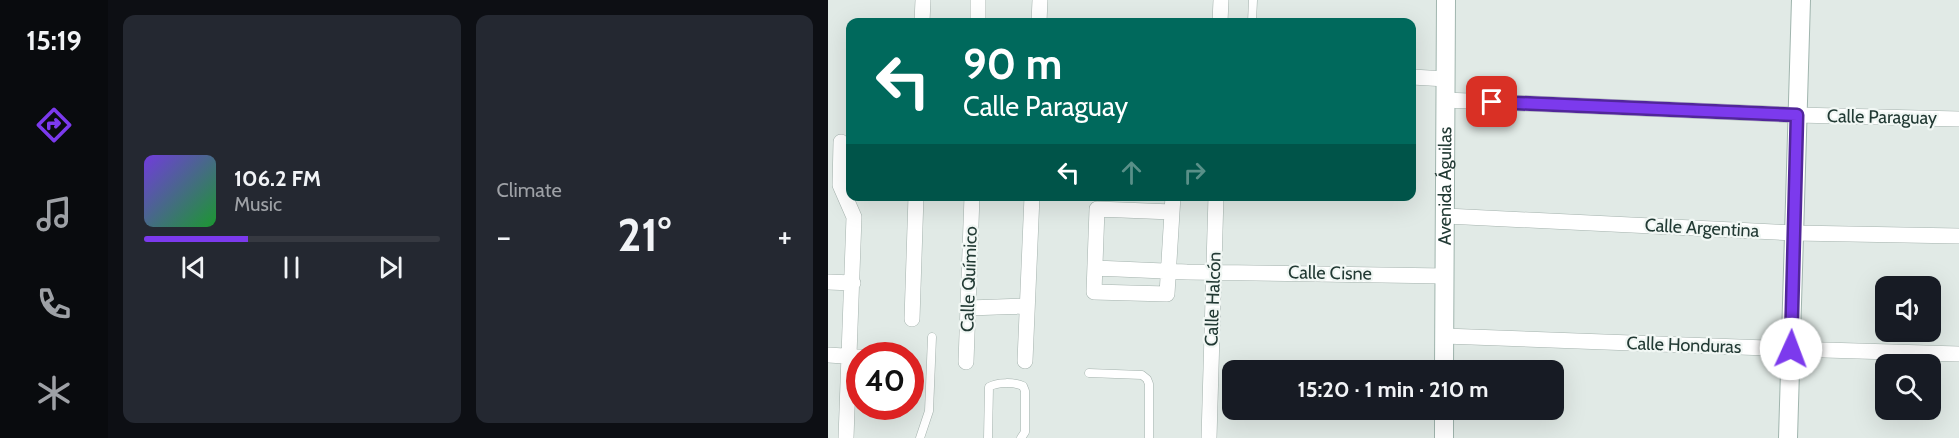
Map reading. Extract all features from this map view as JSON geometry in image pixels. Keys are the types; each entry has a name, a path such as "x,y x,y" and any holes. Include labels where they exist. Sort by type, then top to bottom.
{"street":[{"path":"922,18 923,0"},
{"path":"978,0 978,18"},
{"path":"1039,18 1040,0"},
{"path":"1220,18 1221,0"},
{"name":"Avenida Águilas","path":"1444,360 1446,0"},
{"path":"1788,438 1801,0"},
{"path":"1416,77 1446,79"},
{"name":"Calle Paraguay","path":"1445,100 1797,115 1959,119"},
{"path":"841,142 840,185 846,199"},
{"path":"847,201 854,217 855,342"},
{"path":"912,319 916,201"},
{"name":"Calle Químico","path":"966,362 972,201"},
{"path":"1025,361 1032,201"},
{"name":"Calle Halcón","path":"1209,438 1216,201"},
{"path":"1173,204 1167,294 1094,292 1095,268 1097,209 1173,204"},
{"name":"Calle Argentina","path":"1446,216 1795,233 1959,237"},
{"name":"Calle Cisne","path":"1095,268 1445,276"},
{"path":"828,282 853,283"},
{"path":"969,308 1026,306"},
{"name":"Calle Honduras","path":"1444,336 1959,354"},
{"path":"828,355 846,356"},
{"path":"846,438 848,420"},
{"path":"1444,420 1444,438"}],"lane":[{"path":"1252,18 1253,0"},
{"path":"920,438 929,411 932,337"},
{"path":"1089,373 1142,375 1147,379 1149,384 1149,438"},
{"path":"988,438 988,390 996,384 1018,384 1024,388 1025,432 1021,438"}],"route":[{"path":"1492,102 1797,115 1791,349"}]}
